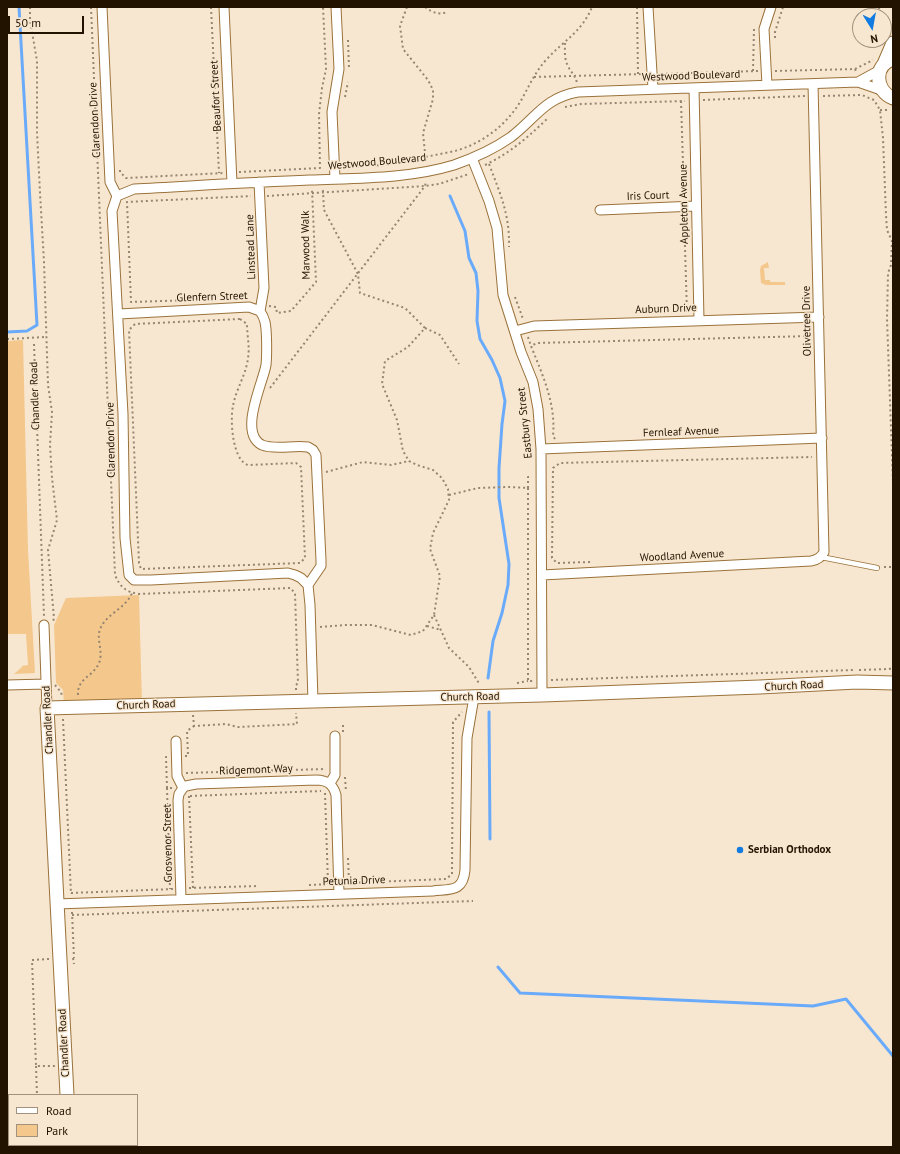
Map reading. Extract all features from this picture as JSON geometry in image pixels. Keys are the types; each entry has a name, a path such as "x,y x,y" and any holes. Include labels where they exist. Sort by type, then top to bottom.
{"main road":[{"path":"893,43 886,65 878,76 879,83 893,106"},
{"name":"Church Road","path":"47,708 542,695 760,688 857,682 893,683"},
{"name":"Chandler Road","path":"47,708 67,1094"}],"street":[{"name":"Clarendon Drive","path":"102,7 110,182 117,196 112,210 119,314 123,414 125,538 129,575 134,580 151,580 288,573 295,574 308,585"},
{"name":"Beaufort Street","path":"224,7 232,183"},
{"path":"335,179 332,112 339,69 336,7"},
{"path":"648,7 653,89"},
{"path":"767,85 771,71 764,29 771,7"},
{"name":"Westwood Boulevard","path":"858,82 886,65"},
{"name":"Westwood Boulevard","path":"117,196 134,189 385,176 428,171 454,165 490,150 512,136 548,103 568,94 578,92 858,82 887,94"},
{"name":"Olivetree Drive","path":"813,84 814,317 818,438 825,547 821,556"},
{"name":"Appleton Avenue","path":"694,88 699,320"},
{"name":"Eastbury Street","path":"472,158 489,201 497,228 503,295 533,382 538,409 541,449 542,695"},
{"name":"Linstead Lane","path":"260,182 264,288 260,311"},
{"name":"Iris Court","path":"600,210 696,206"},
{"name":"Glenfern Street","path":"119,314 249,307 260,311 265,322 266,364 253,410 253,435 261,444 269,447 308,447 313,450 316,455 321,560 318,570 308,585"},
{"name":"Auburn Drive","path":"515,331 534,326 814,317"},
{"name":"Fernleaf Avenue","path":"541,449 818,438"},
{"name":"Woodland Avenue","path":"542,575 811,561 817,560 821,556"},
{"path":"308,585 313,701"},
{"name":"Chandler Road","path":"47,708 49,683 48,624"},
{"path":"7,685 49,683"},
{"name":"Petunia Drive","path":"56,898 71,903 447,890 458,887 463,882 465,870 467,738 474,697"},
{"path":"339,734 335,775 330,783 336,795 339,894"},
{"path":"176,741 177,774 183,788"},
{"name":"Ridgemont Way","path":"183,788 196,784 316,780 330,783"},
{"name":"Grosvenor Street","path":"181,899 178,800 179,794 183,788"}],"lane":[{"path":"821,556 877,568"}],"path":[{"path":"30,7 30,20 37,62 37,132 44,262 48,385 52,412 50,445 57,520 48,550 54,618 48,624"},
{"path":"91,7 115,575 120,586 125,590 139,594 291,588 295,594 298,683 296,685 296,701"},
{"path":"211,7 218,173"},
{"path":"120,172 126,178 320,168 319,114 326,68 323,7"},
{"path":"268,391 425,186 428,171 423,132 433,99 433,90 428,80 403,49 400,26 407,7"},
{"path":"424,7 436,14 448,12"},
{"path":"343,163 348,167 384,165 464,149 493,132 510,116 516,108 545,61 581,27 592,7"},
{"path":"637,7 638,75"},
{"path":"774,44 775,32 783,7"},
{"path":"565,43 565,57 568,66 576,76 578,92"},
{"path":"771,71 775,64"},
{"path":"534,78 855,69 858,82"},
{"path":"813,96 862,95 874,100 880,110 883,138 887,230 892,241 891,265 888,273 887,319 893,483"},
{"path":"880,110 893,109"},
{"path":"312,180 323,191 324,210 358,274 360,292 405,308 425,328 440,335 459,364"},
{"name":"Marwood Walk","path":"260,311 269,306 276,306 277,313 291,311 316,282 312,180"},
{"path":"558,442 553,436 554,425 552,401 547,384 531,346 537,343 810,336 814,317"},
{"path":"240,319 247,324 248,358 232,406 233,440 238,454 245,464 296,463 301,468 305,558 300,563 141,569 138,555 129,330 135,324 240,319"},
{"path":"311,628 345,625 372,625 411,635 423,631 434,615 440,576 430,549 433,533 449,500 448,489 442,478 433,470 409,461 403,451 397,420 382,384 385,361 408,347 425,328"},
{"path":"7,339 46,337"},
{"name":"Chandler Road","path":"34,344 48,624"},
{"path":"597,562 557,563 552,558 553,468 560,462 814,457 818,438"},
{"path":"317,474 363,462 391,465 409,461"},
{"path":"449,495 478,488 528,488 528,681 893,668"},
{"path":"78,695 78,688 99,663 101,654 99,635 101,626 127,602 132,593"},
{"path":"306,885 446,879 452,874 453,722 482,689 469,667 450,648 434,615"},
{"path":"426,626 441,630"},
{"path":"49,683 61,692 74,958"},
{"path":"339,734 343,726"},
{"path":"177,774 345,768 346,796"},
{"path":"167,788 170,889"},
{"path":"189,796 193,888"},
{"path":"348,856 350,883"},
{"path":"56,898 71,893 262,886"},
{"path":"72,915 473,901"},
{"path":"37,1094 32,960 43,959"},
{"path":"36,1066 54,1066 55,1068"}],"green space":[{"path":"768,262 769,268 764,268 765,280 770,280 770,282 785,282 785,285 766,285 761,283 761,266"},
{"path":"23,340 28,550 35,673 14,674 22,666 28,665 26,634 7,634 7,341"},
{"path":"139,595 142,704 64,706 63,690 56,683 54,625 66,598"}],"waterway":[{"path":"7,332 27,331 37,325 19,7"},
{"path":"450,196 465,231 469,258 476,273 478,291 477,321 480,339 500,378 505,401 499,468 499,498 509,564 508,585 502,613 493,641 488,678"},
{"path":"489,712 490,839"},
{"path":"498,967 520,993 813,1006 846,999 893,1056"}],"place":[{"name":"Serbian Orthodox","path":"740,850"}]}
